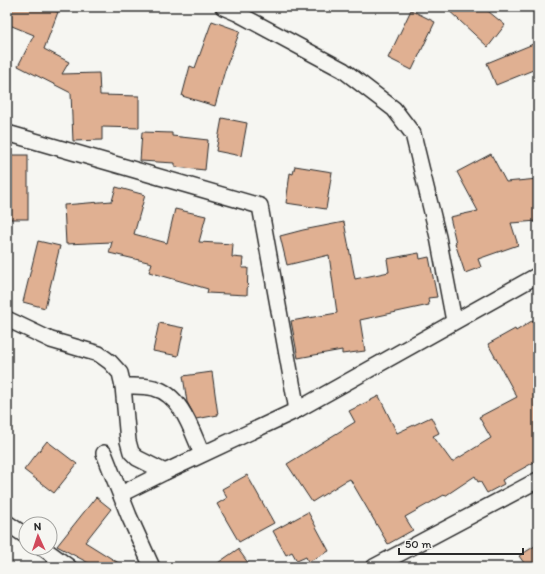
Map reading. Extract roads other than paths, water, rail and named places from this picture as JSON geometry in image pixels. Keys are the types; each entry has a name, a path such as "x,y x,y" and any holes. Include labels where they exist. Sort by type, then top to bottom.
{"street":[{"path":"223,7 343,70 394,109 413,134 438,237 454,321"},
{"path":"7,133 260,206 297,410"},
{"path":"121,494 202,454 297,410 538,275"},
{"path":"7,319 51,340 99,354 110,362 120,373 123,386 128,441 131,452 136,458 165,472"},
{"path":"123,386 155,388 170,395 179,406 202,454"},
{"path":"104,453 152,567"},
{"path":"374,567 538,480"},
{"path":"7,523 18,531"},
{"path":"54,556 69,567"}]}
